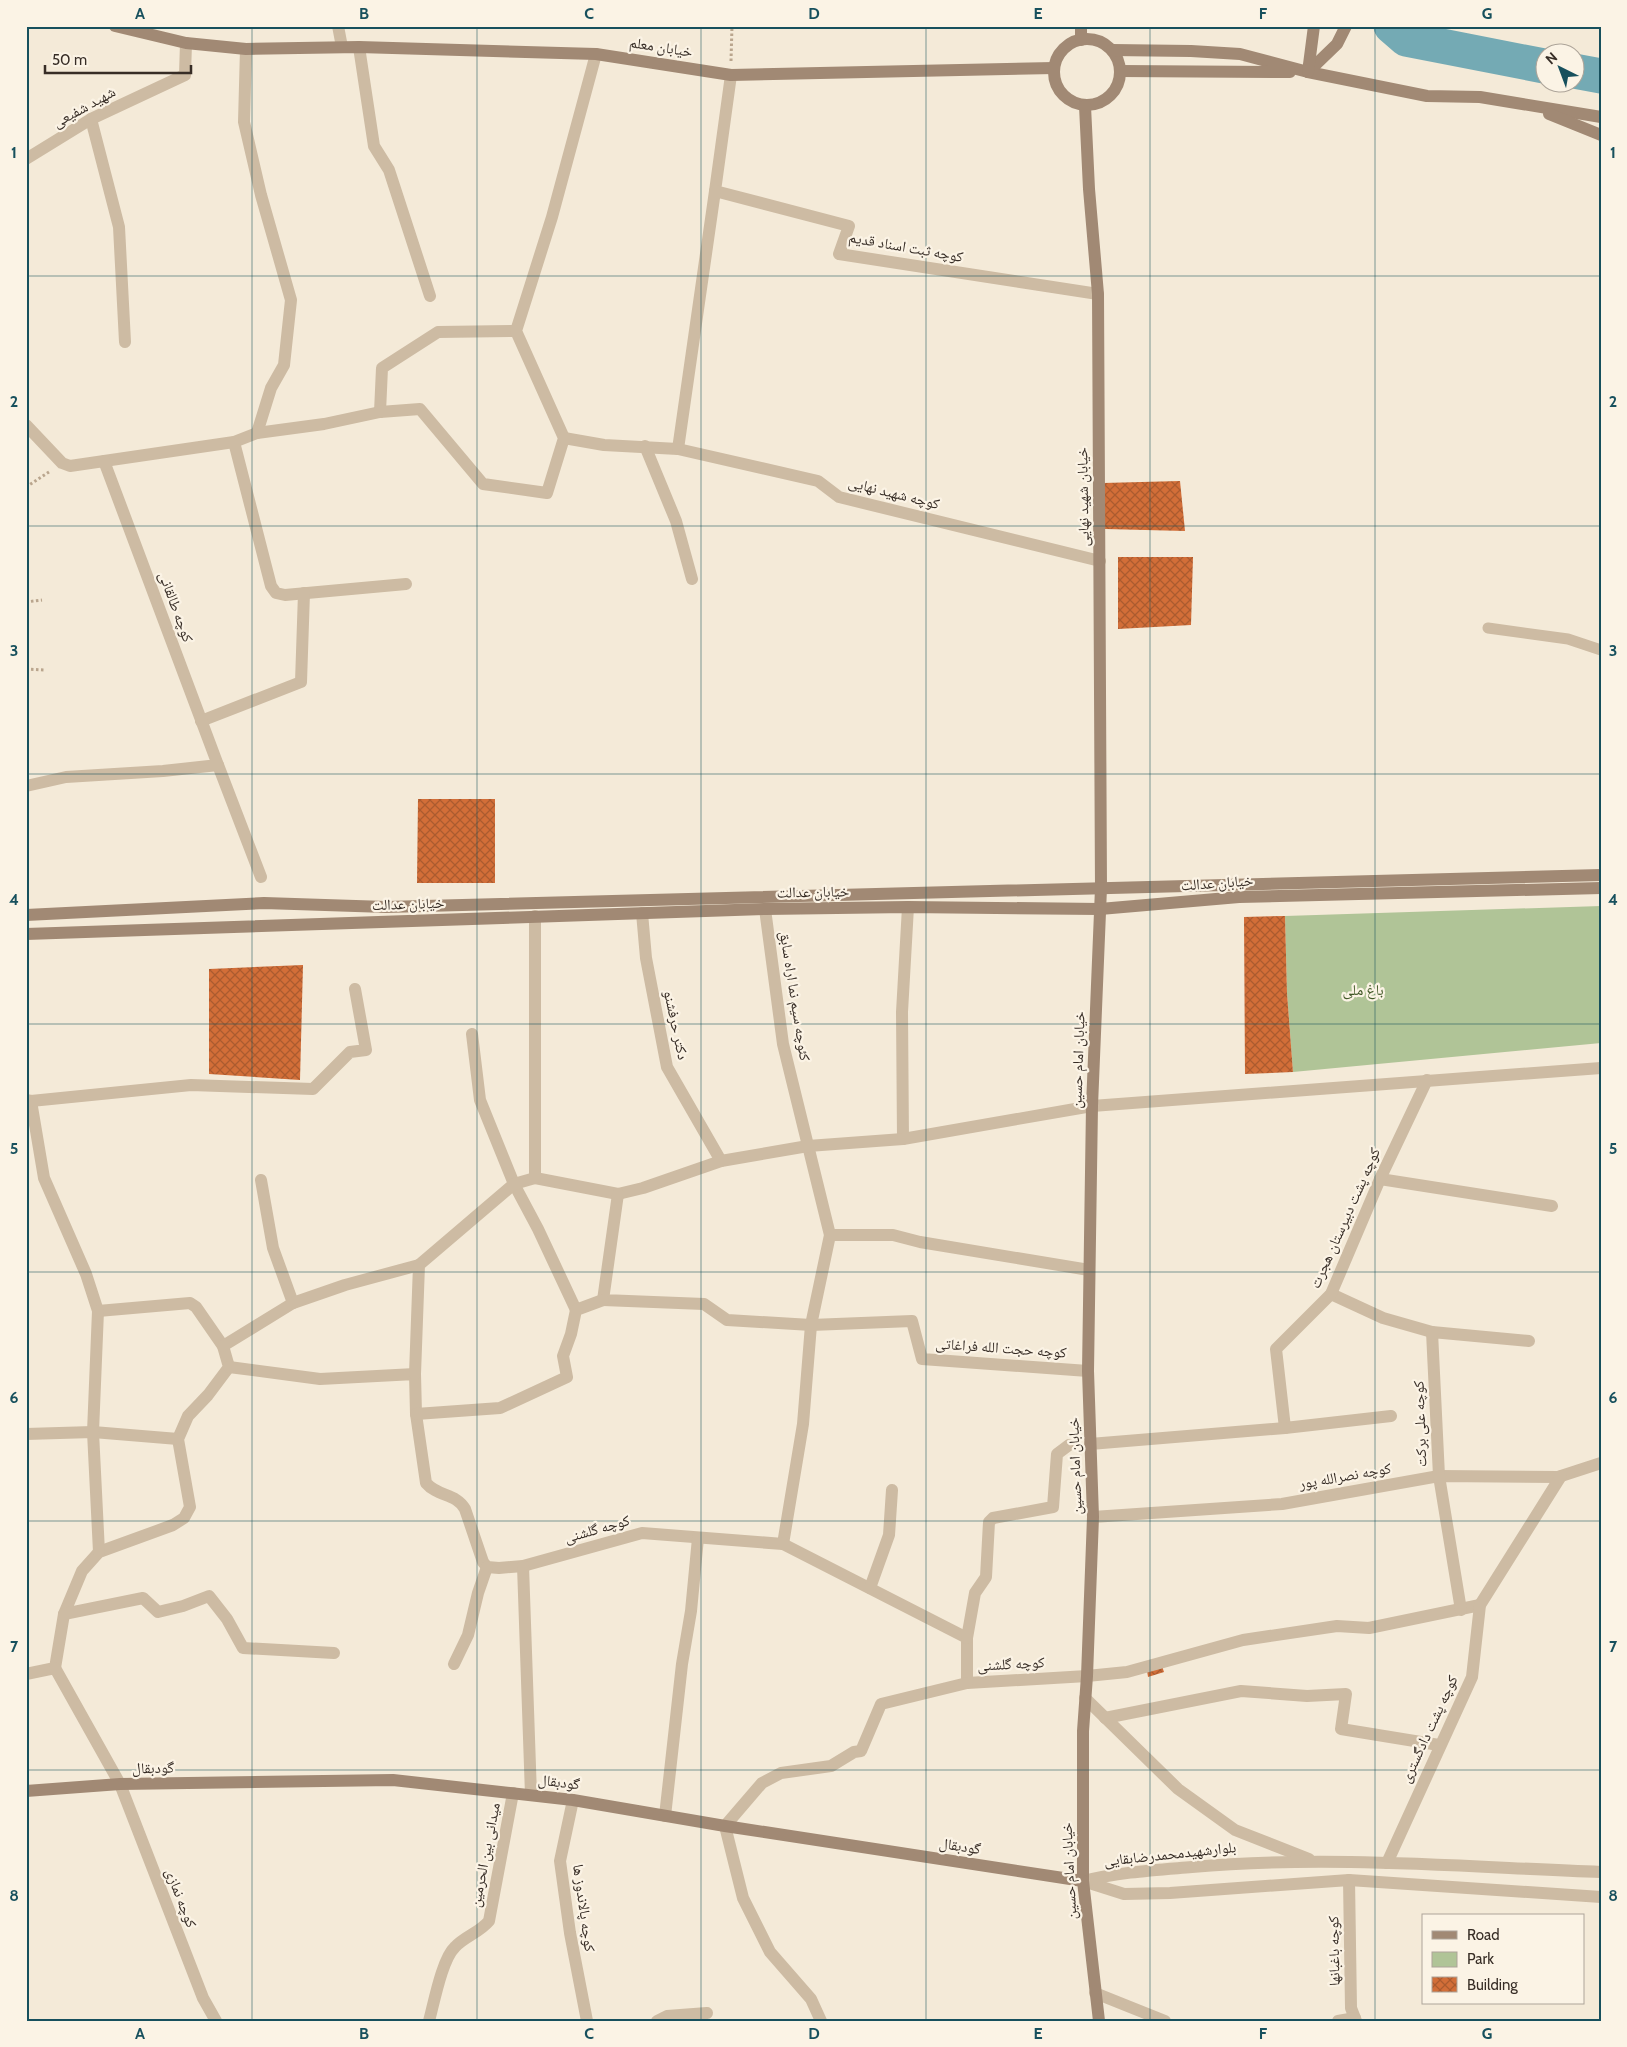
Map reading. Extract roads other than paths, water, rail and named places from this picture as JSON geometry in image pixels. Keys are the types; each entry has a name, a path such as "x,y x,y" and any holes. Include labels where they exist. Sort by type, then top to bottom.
{"main road":[{"name":"خیابان معلم","path":"115,26 186,43 246,49 359,47 596,54 732,75 1054,68"},
{"path":"1081,26 1081,40"},
{"path":"1308,72 1314,26"},
{"path":"1120,71 1308,72 1338,44 1346,26"},
{"path":"1081,40 1092,40 1112,50 1118,60 1120,71 1118,84 1110,96 1098,104 1085,106 1072,102 1063,96 1057,88 1054,68 1056,60 1066,47 1081,40"},
{"path":"1112,50 1240,54 1308,72 1427,96 1480,97 1601,117"},
{"name":"خیابان شهید نهایی","path":"1085,106 1089,189 1098,294 1100,909"},
{"path":"1531,106 1601,136"},
{"name":"خیابان عدالت","path":"26,915 264,903 386,907 1601,875"},
{"name":"خیابان عدالت","path":"26,934 766,909 908,907 1100,909 1239,897 1601,888"},
{"name":"خیابان امام حسین","path":"1099,2021 1084,1881 1083,1731 1093,1517 1088,1371 1089,1270 1092,1106 1100,909"},
{"name":"گودبقال","path":"26,1791 120,1784 393,1780 573,1800 725,1826 1084,1881"}],"street":[{"path":"338,26 342,47"},
{"name":"شهید شفیعی","path":"26,159 90,119 185,75 186,43"},
{"path":"359,47 374,146 389,170 430,296"},
{"path":"246,49 244,122 261,195 291,300 284,364 271,388 257,433"},
{"path":"26,425 62,464 70,466 234,442 257,433 324,424 380,412 420,409 483,484 547,493 564,438 516,331 552,217 596,54"},
{"path":"678,449 732,75"},
{"path":"90,119 119,226 125,342"},
{"name":"کوچه ثبت اسناد قدیم","path":"715,191 849,226 839,254 1098,294"},
{"path":"380,412 382,368 438,332 516,331"},
{"name":"کوچه شهید نهایی","path":"564,438 604,444 678,449 818,481 839,497 1100,561"},
{"path":"234,442 271,586 276,593 285,595 406,584"},
{"path":"645,446 676,521 692,579"},
{"name":"کوچه طالقانی","path":"104,461 261,877"},
{"path":"201,721 301,682 304,593"},
{"path":"26,786 66,777 163,771 218,765"},
{"path":"903,1139 902,1012 908,907"},
{"name":"کئوچه سیم نما اراه سابق","path":"766,909 782,1044 830,1235"},
{"name":"دکتر حرفشنو","path":"642,913 646,958 667,1067 721,1161"},
{"path":"535,916 535,1178"},
{"path":"99,1552 93,1432 98,1311 86,1274 44,1178 29,1101 190,1086 313,1089 350,1052 366,1050 355,988"},
{"path":"416,1414 500,1408 567,1377 562,1356 571,1334 576,1310 538,1229 514,1184 480,1100 472,1034"},
{"path":"223,1346 293,1303 344,1284 420,1265 514,1184 535,1178 618,1194 643,1188 721,1161 808,1146 903,1139 1092,1106 1601,1068"},
{"name":"کوچه پشت دبیرستان هجرت","path":"1284,1428 1276,1349 1331,1294 1380,1179 1427,1080"},
{"path":"1380,1179 1552,1206"},
{"path":"260,1180 273,1248 293,1303"},
{"path":"576,1310 603,1300 618,1194"},
{"path":"783,1544 803,1424 812,1325 830,1235 893,1235 920,1242 1089,1270"},
{"path":"420,1265 415,1374 416,1414 426,1483 433,1491 461,1502 483,1562 487,1567 478,1593 468,1635 454,1664"},
{"path":"1331,1294 1383,1318 1432,1332 1529,1340"},
{"name":"کوچه حجت الله فراغاتی","path":"603,1300 704,1304 727,1320 812,1325 912,1321 922,1359 1088,1371"},
{"path":"98,1311 190,1303 196,1307 223,1346 229,1367"},
{"name":"کوچه علی برکت","path":"1432,1332 1439,1476 1461,1610"},
{"path":"229,1367 320,1379 415,1374"},
{"path":"26,1674 55,1668 64,1614 82,1571 99,1552 172,1525 184,1518 190,1507 178,1439 188,1416 208,1395 229,1367"},
{"path":"1090,1444 1284,1428 1391,1416"},
{"path":"26,1434 93,1432 178,1439"},
{"path":"967,1638 976,1593 986,1577 988,1522 993,1518 1053,1507 1057,1454 1069,1445"},
{"name":"کوچه نصرالله پور","path":"1093,1517 1282,1504 1439,1476 1561,1476 1601,1463"},
{"name":"کوچه پشت دادگستری","path":"1386,1863 1472,1677 1480,1605 1561,1476"},
{"path":"870,1588 890,1535 892,1490"},
{"name":"کوچه گلشنی","path":"487,1567 523,1566 642,1533 783,1544 967,1638 967,1683 1087,1676"},
{"path":"666,1816 698,1538"},
{"path":"523,1566 531,1795"},
{"path":"64,1614 143,1598 158,1612 183,1606 209,1596 227,1619 243,1648 334,1653"},
{"path":"1087,1676 1127,1672 1243,1640 1337,1626 1368,1628 1480,1605"},
{"name":"کوچه نمازی","path":"55,1668 120,1784 203,1998 216,2021"},
{"path":"821,2021 811,1999 770,1952 743,1898 725,1826 762,1783 781,1773 831,1766 854,1752 861,1751 881,1704 967,1683"},
{"path":"1105,1718 1240,1691 1307,1696 1346,1694 1341,1729 1439,1745"},
{"path":"1085,1698 1178,1789 1235,1830 1316,1862"},
{"name":"میدانی بین الحرمین","path":"429,2021 446,1962 453,1948 483,1928 489,1921 513,1793"},
{"name":"کوچه پالاندوز ها","path":"573,1800 560,1861 570,1933 587,2021"},
{"name":"بلوارشهیدمحمدرضابقایی","path":"1084,1881 1109,1874 1246,1862 1386,1863 1601,1872"},
{"name":"بلوارشهیدمحمدرضابقایی","path":"1084,1881 1124,1894 1170,1893 1349,1880 1601,1897"},
{"name":"کوچه باغبانها","path":"1349,1880 1351,2008 1355,2020"},
{"path":"1095,1993 1165,2021"},
{"path":"657,2021 667,2016 707,2014"},
{"path":"1338,2021 1355,2020"}],"lane":[{"path":"1488,628 1568,640 1601,650"}],"waterway":[{"path":"1391,26 1406,39 1534,64"},
{"path":"1584,73 1601,76"}],"park label":[{"name":"باغ ملی","path":"1363,990"}]}
